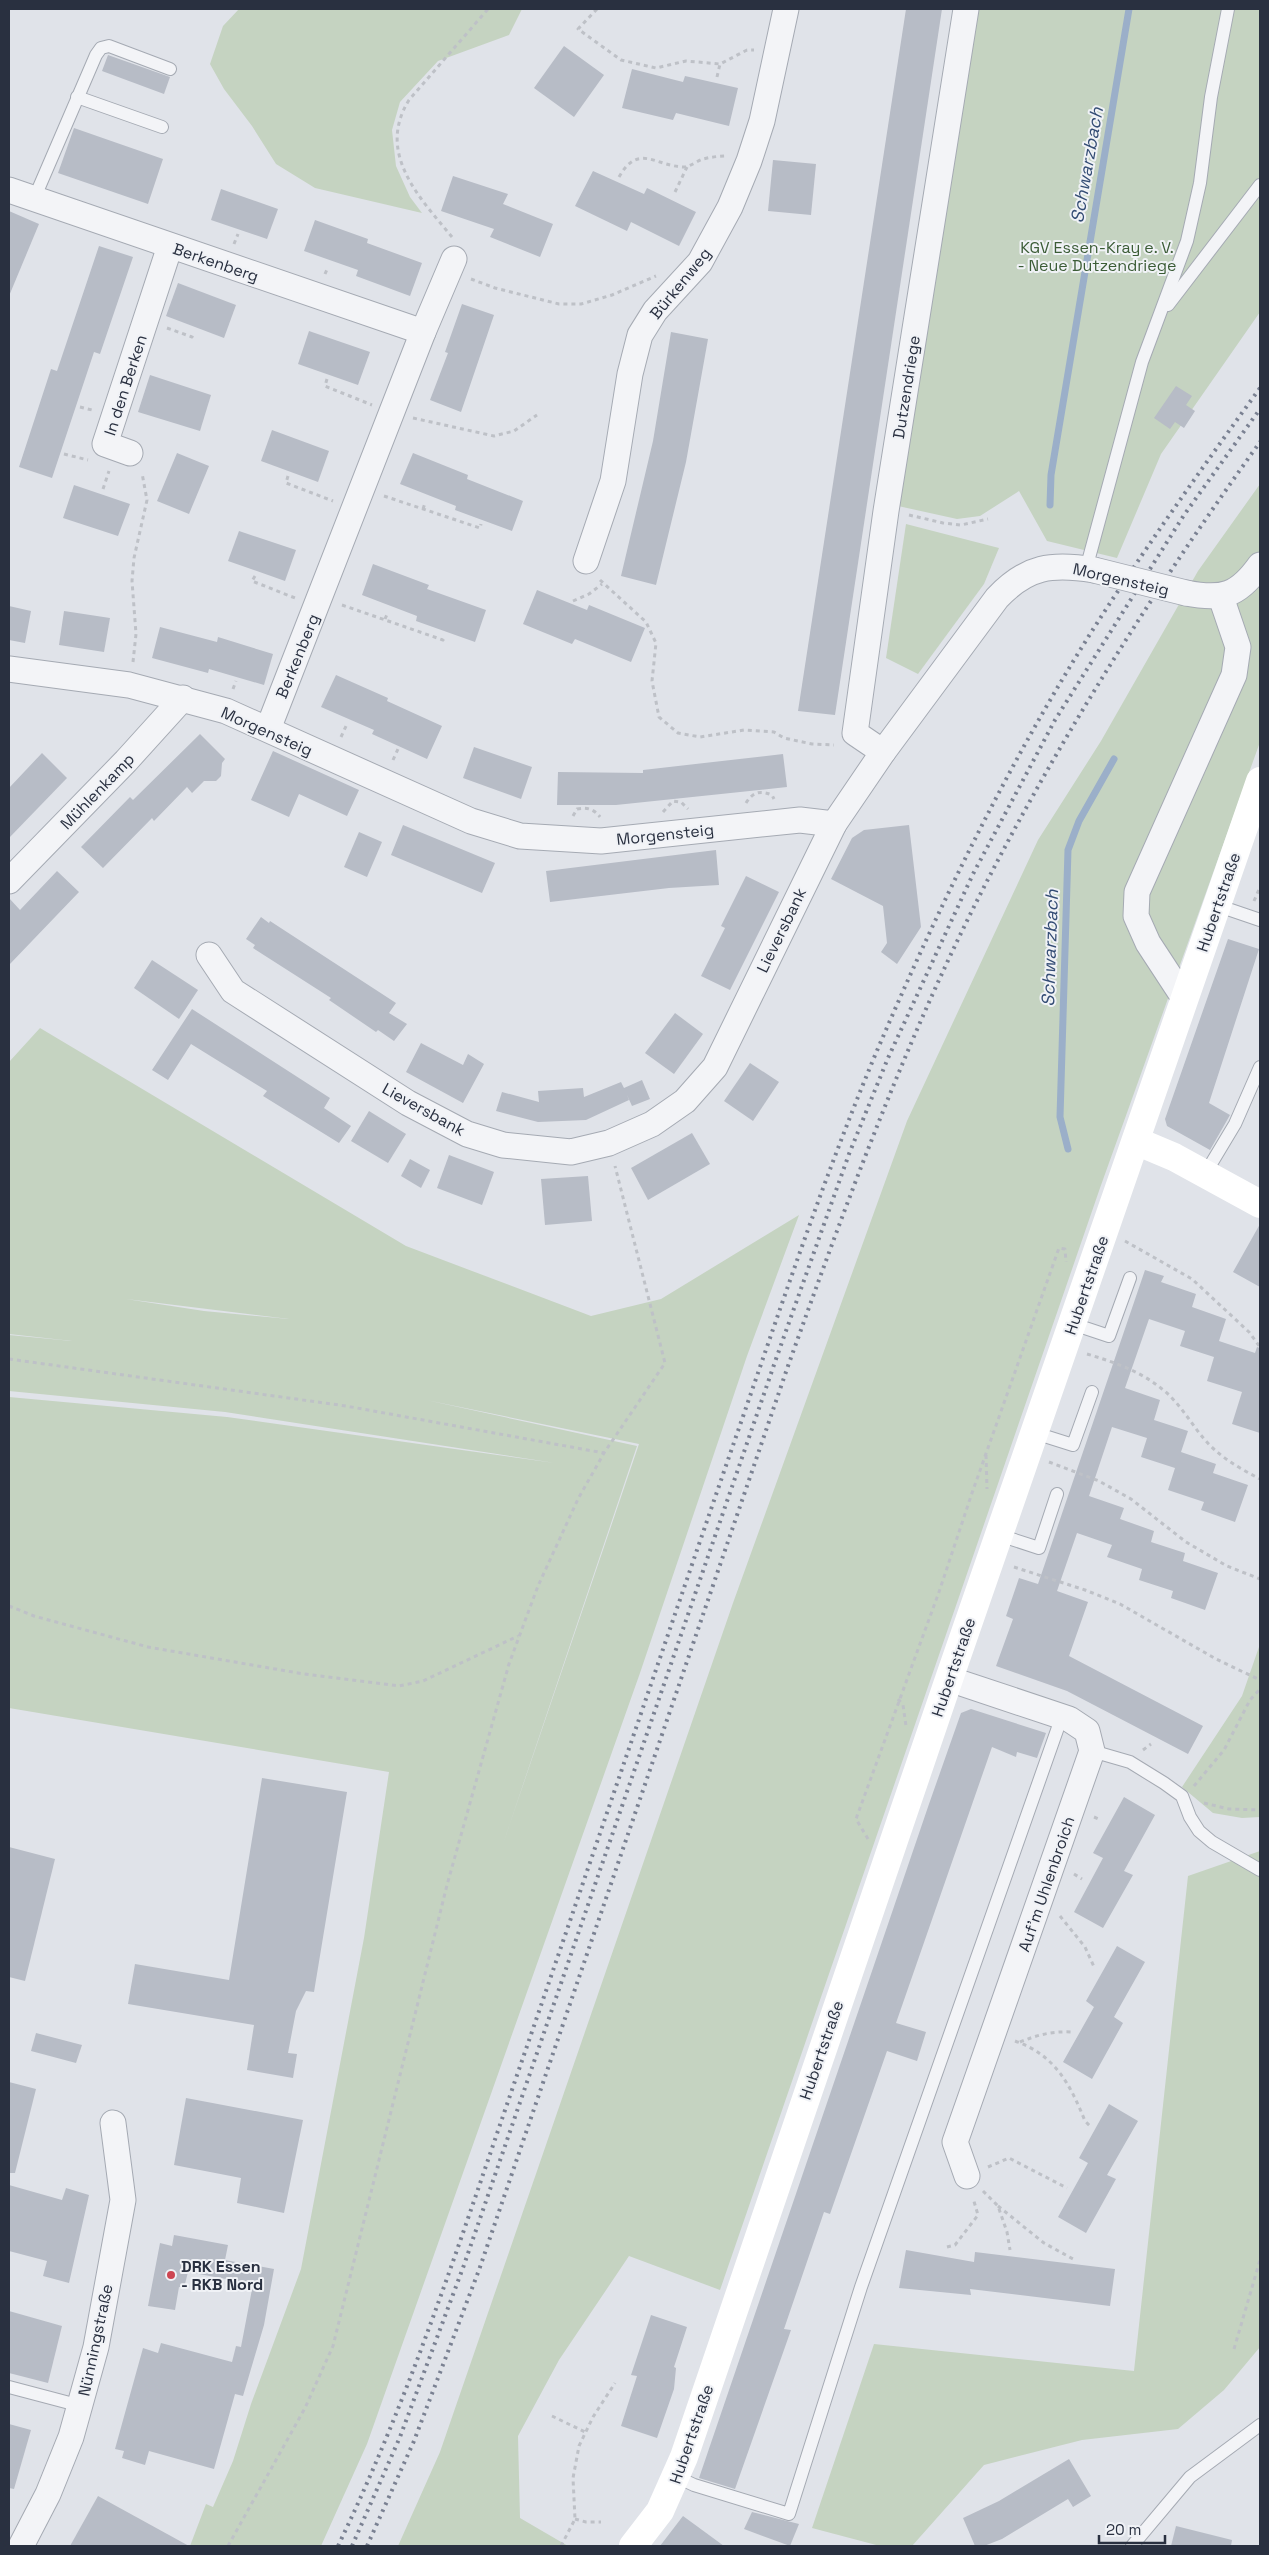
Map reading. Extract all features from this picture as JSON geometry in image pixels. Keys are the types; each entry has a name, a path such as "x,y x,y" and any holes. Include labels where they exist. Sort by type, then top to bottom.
{"street":[{"name":"Bürkenweg","path":"586,561 613,481 630,374 640,335 656,311 700,262 715,237 749,160 762,121 786,9"},
{"name":"Dutzendriege","path":"855,734 886,511 966,9"},
{"name":"Berkenberg","path":"9,190 423,332"},
{"name":"In den Berken","path":"120,460 105,444 170,246"},
{"name":"Berkenberg","path":"268,730 362,488 386,410 423,332 451,265"},
{"path":"1184,998 1148,942 1136,916 1137,892 1234,675 1238,647 1221,597 1232,593 1250,579 1260,565"},
{"name":"Morgensteig","path":"9,669 128,684 182,698 226,711 497,831 520,836 602,841 800,820 834,824 883,752 976,625 1008,586 1045,566 1090,569 1186,594 1221,597"},
{"name":"Mühlenkamp","path":"9,881 126,761 182,698"},
{"path":"855,734 883,752"},
{"name":"Hubertstraße","path":"632,2546 660,2511 677,2477 949,1679 1260,781"},
{"name":"Lieversbank","path":"209,954 234,991 408,1103 467,1134 503,1145 571,1152 609,1143 652,1124 685,1101 706,1079 721,1055 834,824"},
{"path":"1136,1141 1174,1157 1205,1174 1258,1198"},
{"path":"949,1679 1062,1716 1087,1731 1092,1751"},
{"name":"Auf'm Uhlenbroich","path":"966,2176 955,2142 1092,1751"},
{"name":"Nünningstraße","path":"21,2546 48,2494 71,2437 96,2348 123,2200 113,2123"}],"lane":[{"path":"1090,569 1142,362 1187,242 1200,183 1210,98 1228,9"},
{"path":"34,199 96,55 101,48 109,46 170,69"},
{"path":"78,97 162,127"},
{"path":"1161,315 1260,185"},
{"path":"1216,905 1260,920"},
{"path":"1205,1174 1235,1124 1260,1067"},
{"path":"1069,1336 1109,1336 1130,1278"},
{"path":"1031,1444 1073,1445 1092,1392"},
{"path":"995,1548 1039,1548 1057,1494"},
{"path":"677,2477 694,2485 789,2514 861,2287 1062,1716"},
{"path":"1092,1751 1130,1762 1182,1796 1190,1817 1199,1831 1212,1842 1260,1870"},
{"path":"9,2387 81,2406"},
{"path":"1132,2546 1190,2477 1260,2425"}],"path":[{"path":"488,9 409,100 400,114 397,133 398,152 403,172 414,191 454,239 451,265 495,288 559,304 581,304 612,295 657,275 667,279 677,289"},
{"path":"597,9 578,29 621,60 656,68 686,61 720,64 747,50 777,54"},
{"path":"716,77 720,64"},
{"path":"619,177 627,164 636,159 648,158 687,167 704,159 725,155 749,160"},
{"path":"675,192 687,167"},
{"path":"146,321 192,337 194,332"},
{"path":"327,379 324,386 386,410 494,436 514,431 537,415"},
{"path":"103,489 120,460"},
{"name":"In den Berken","path":"120,460 140,470 147,500 134,558 132,581 136,634 128,684"},
{"path":"288,476 286,482 317,495"},
{"path":"362,488 480,528 481,524"},
{"path":"423,509 425,503"},
{"path":"886,511 961,525 988,520"},
{"path":"586,561 602,584 646,622 656,642 652,681 659,717 678,733 700,737 744,730 774,732 784,738 812,744 834,746 837,732 855,734"},
{"path":"255,576 252,581 284,593"},
{"path":"573,601 589,594 602,584"},
{"path":"320,597 444,640 445,636"},
{"path":"385,620 388,612"},
{"path":"228,2546 305,2408 335,2338 476,1776 519,1636 559,1537 604,1452 664,1363 609,1143"},
{"path":"1105,1230 1192,1279 1249,1332 1260,1347"},
{"path":"891,1848 870,1842 856,1819 939,1592 1059,1248 1065,1249 1065,1267"},
{"path":"1069,1336 1146,1377 1164,1390 1214,1449 1242,1470 1260,1479"},
{"path":"9,1359 346,1406 604,1452"},
{"path":"1031,1444 1131,1498 1186,1542 1227,1566 1260,1579"},
{"path":"995,1548 1085,1590 1120,1604 1216,1659 1260,1680"},
{"path":"9,1606 34,1616 148,1648 304,1674 399,1686 423,1680 519,1636"},
{"path":"1182,1796 1193,1787 1224,1750 1250,1700 1260,1689"},
{"path":"1182,1796 1191,1797 1213,1806 1260,1810"},
{"path":"1040,1900 1072,1928 1085,1947 1095,1969"},
{"path":"1020,2042 1038,2035 1058,2031 1071,2032"},
{"path":"993,2033 1020,2042 1044,2057 1064,2075 1085,2121 1090,2126"},
{"path":"966,2176 1009,2158 1067,2188"},
{"path":"966,2176 998,2206 1044,2243 1074,2259"},
{"path":"947,2246 956,2244 978,2215 966,2176"},
{"path":"998,2206 1007,2232 1010,2250"},
{"path":"1234,2349 1260,2260"},
{"path":"561,2546 575,2519 573,2478 576,2458 585,2432 615,2383"},
{"path":"552,2416 585,2432"},
{"path":"575,2519 601,2522"}],"green space":[{"path":"239,9 522,9 509,35 438,61 400,102 392,130 396,166 410,197 422,213 315,188 276,164 252,126 224,89 210,64 223,26"},
{"name":"KGV Essen-Kray e. V. - Neue Dutzendriege","path":"970,9 1260,9 1260,312 1161,454 1117,558 1047,541 1019,491 980,516 957,519 889,504"},
{"path":"1260,484 1260,742 1100,1188 720,2290 629,2256 559,2360 518,2436 520,2518 568,2546 398,2546 440,2452 733,1603 907,1121 1038,840 1101,741 1198,571"},
{"path":"906,524 999,548 984,584 918,674 886,658"},
{"path":"40,1028 406,1246 591,1316 661,1299 799,1215 747,1356 640,1673 367,2444 321,2546 190,2546 206,2504 213,2507 233,2461 251,2404 301,2269 364,1938 389,1772 9,1708 9,1397 227,1417 555,1463 225,1412 9,1391 9,1335 72,1341 9,1334 9,1062","holes":["126,1299 289,1319 204,1311","426,1400 639,1444 502,1847 637,1446"]},
{"path":"1260,1644 1260,1817 1242,1818 1213,1813 1182,1787 1242,1696"},
{"path":"1260,1851 1260,2347 1224,2390 1178,2429 1082,2440 984,2465 912,2546 880,2546 812,2528 874,2344 1134,2371 1188,1876"}],"building":[{"path":"906,9 942,9 835,715 798,711"},
{"path":"564,46 604,75 574,117 534,88"},
{"path":"108,55 170,77 164,94 102,71"},
{"path":"632,69 683,82 685,76 738,88 729,126 676,113 673,120 622,108"},
{"path":"74,128 163,159 148,204 58,173"},
{"path":"773,160 816,164 811,215 768,211"},
{"path":"593,171 644,194 647,188 696,212 679,246 631,222 627,231 575,206"},
{"path":"453,176 508,194 503,204 553,224 540,257 490,237 494,229 441,211"},
{"path":"221,189 278,209 267,239 211,220"},
{"path":"9,211 39,224 9,296"},
{"path":"315,220 368,239 367,243 422,263 410,296 356,276 358,270 304,251"},
{"path":"99,246 133,257 100,354 94,352 52,478 19,467 51,369 57,371"},
{"path":"178,283 236,305 224,338 166,316"},
{"path":"462,304 494,315 461,412 430,400 448,353 445,352"},
{"path":"309,331 370,352 358,385 298,364"},
{"path":"671,332 708,339 686,462 656,585 621,576 653,441"},
{"path":"150,375 211,395 200,431 138,412"},
{"path":"1176,386 1192,396 1186,405 1195,411 1184,428 1175,422 1170,429 1154,418"},
{"path":"272,430 329,451 318,482 261,461"},
{"path":"177,453 209,466 189,514 157,501"},
{"path":"413,453 468,475 467,479 523,501 512,531 455,510 456,506 400,484"},
{"path":"74,485 130,504 118,536 63,518"},
{"path":"239,531 296,550 285,581 228,561"},
{"path":"373,564 429,585 427,589 486,610 475,642 416,621 417,616 362,595"},
{"path":"537,590 587,610 589,605 645,628 631,662 575,639 572,644 523,624"},
{"path":"9,606 31,611 25,643 9,640"},
{"path":"64,611 110,618 104,652 59,645"},
{"path":"160,627 217,642 218,637 273,654 264,685 209,669 208,673 152,658"},
{"path":"336,675 388,698 387,701 442,726 427,759 372,734 374,730 321,707"},
{"path":"200,734 225,759 222,763 221,776 216,781 204,781 192,793 187,787 154,821 152,818 103,868 81,847 130,797 133,800"},
{"path":"474,747 532,767 521,799 463,778"},
{"path":"273,751 359,790 347,816 299,794 289,817 251,800"},
{"path":"42,753 67,778 9,838 9,788"},
{"path":"783,754 787,787 616,805 557,805 558,772 643,773 643,770"},
{"path":"403,825 495,863 482,893 391,855"},
{"path":"909,825 921,927 897,964 881,952 887,943 883,906 831,879 852,838 864,830"},
{"path":"359,832 382,842 367,877 344,867"},
{"path":"716,850 719,885 669,888 550,902 546,871"},
{"path":"57,871 79,892 9,965 9,898 20,910"},
{"path":"746,876 779,892 730,990 701,976 725,928 721,926"},
{"path":"261,917 396,1003 389,1013 407,1024 394,1041 378,1030 376,1032 329,1000 331,998 253,948 255,945 246,939"},
{"path":"1228,939 1259,949 1209,1103 1230,1115 1210,1150 1167,1126 1165,1119"},
{"path":"152,960 198,990 179,1019 134,988"},
{"path":"192,1009 330,1098 324,1108 351,1126 339,1143 263,1096 267,1091 191,1044 168,1080 152,1070"},
{"path":"675,1013 703,1034 674,1074 645,1053"},
{"path":"421,1043 463,1065 468,1054 484,1064 463,1103 406,1072"},
{"path":"750,1063 779,1082 753,1121 724,1101"},
{"path":"642,1080 650,1099 632,1106 627,1095 629,1100 586,1120 538,1122 496,1111 502,1092 539,1102 538,1091 583,1088 584,1097 621,1082 624,1088"},
{"path":"369,1111 406,1134 388,1163 351,1141"},
{"path":"692,1133 710,1164 648,1200 631,1168"},
{"path":"449,1155 494,1172 482,1205 437,1188"},
{"path":"410,1159 430,1170 421,1188 401,1176"},
{"path":"588,1176 592,1221 545,1225 541,1179"},
{"path":"1260,1224 1260,1287 1233,1272"},
{"path":"1145,1270 1164,1276 1161,1282 1196,1294 1192,1307 1226,1319 1219,1341 1255,1353 1257,1347 1260,1348 1260,1433 1232,1424 1242,1392 1207,1381 1214,1357 1180,1346 1185,1331 1149,1319 1125,1388 1160,1400 1154,1420 1188,1431 1181,1452 1216,1464 1213,1473 1248,1485 1235,1522 1201,1510 1204,1502 1168,1490 1175,1468 1141,1457 1147,1438 1112,1427 1089,1496 1124,1508 1120,1519 1154,1531 1151,1542 1185,1553 1183,1561 1218,1573 1205,1610 1171,1598 1173,1591 1139,1580 1142,1569 1107,1557 1112,1545 1077,1533 1057,1591 1088,1602 1069,1656 1203,1726 1188,1754 1067,1691 996,1666 1013,1619 1006,1616 1019,1578 1038,1584"},
{"path":"971,1709 1046,1733 1037,1758 1017,1752 1016,1757 992,1747 896,2023 926,2032 917,2061 887,2051 830,2214 824,2212 784,2329 791,2330 735,2489 699,2478 961,1713"},
{"path":"262,1778 347,1792 314,1992 306,1991 296,2011 288,2053 297,2054 293,2078 247,2070 254,2025 128,2004 135,1964 229,1980"},
{"path":"1124,1797 1155,1815 1124,1871 1133,1875 1103,1928 1074,1912 1103,1858 1093,1853"},
{"path":"9,1847 55,1859 25,1981 9,1977"},
{"path":"1117,1946 1145,1962 1114,2017 1123,2023 1092,2079 1063,2062 1094,2007 1086,2001"},
{"path":"36,2033 82,2045 76,2063 31,2051"},
{"path":"9,2082 36,2089 15,2173 9,2173"},
{"path":"186,2098 303,2120 284,2213 237,2203 241,2178 174,2165"},
{"path":"1109,2104 1138,2121 1107,2175 1116,2179 1086,2233 1058,2217 1088,2163 1079,2158"},
{"path":"9,2185 62,2200 66,2188 89,2195 69,2283 43,2276 47,2261 9,2251"},
{"path":"174,2235 228,2245 225,2260 274,2269 264,2325 243,2396 235,2394 214,2469 149,2451 145,2465 122,2458 124,2451 115,2449 143,2348 158,2353 161,2343 232,2362 236,2346 241,2347 253,2284 188,2272 184,2288 179,2287 175,2310 148,2306 160,2243 172,2246"},
{"path":"906,2250 974,2262 975,2252 1115,2269 1110,2306 970,2289 971,2295 899,2288"},
{"path":"9,2311 62,2326 48,2383 9,2373"},
{"path":"651,2315 687,2327 674,2367 676,2368 674,2389 657,2438 621,2426 637,2376 631,2375"},
{"path":"9,2424 31,2430 14,2489 9,2488"},
{"path":"1069,2459 1091,2496 1073,2507 1068,2499 1002,2539 984,2546 975,2546 963,2518 999,2501"},
{"path":"98,2496 189,2546 70,2546"},
{"path":"752,2512 799,2524 790,2546 744,2529"},
{"path":"683,2516 724,2546 660,2546"},
{"path":"1176,2526 1232,2540 1231,2546 1171,2546"}],"waterway":[{"name":"Schwarzbach","path":"1050,505 1051,475 1129,9"},
{"name":"Schwarzbach","path":"1068,1149 1060,1117 1068,850 1079,821 1114,759"}],"railway":[{"path":"338,2546 388,2433 433,2316 475,2199 782,1302 818,1202 876,1053 949,891 1003,785 1061,681 1132,569 1260,388"},
{"path":"352,2546 400,2437 464,2265 776,1359 849,1154 888,1058 973,874 1055,720 1184,515 1260,409"},
{"path":"367,2546 414,2441 479,2270 788,1366 878,1124 928,1004 984,887 1080,715 1149,604 1260,442"}],"place":[{"name":"DRK Essen - RKB Nord","path":"171,2275"}]}
